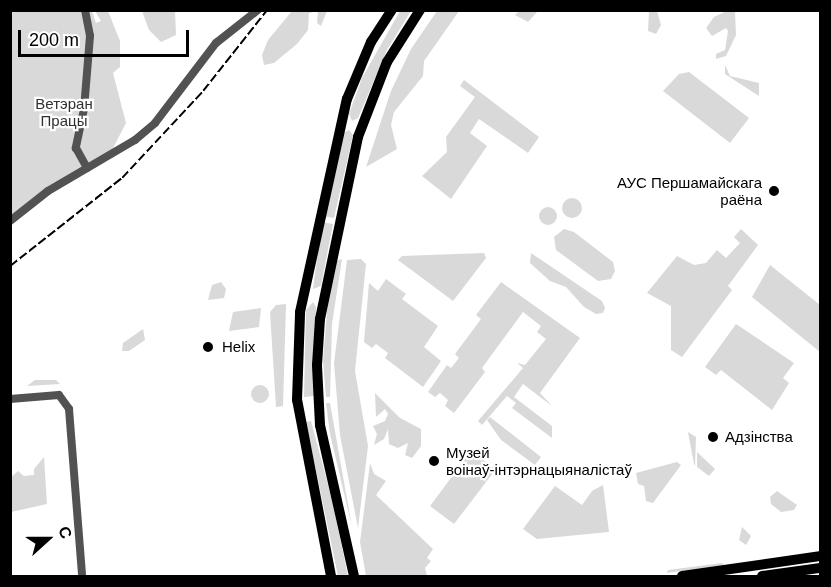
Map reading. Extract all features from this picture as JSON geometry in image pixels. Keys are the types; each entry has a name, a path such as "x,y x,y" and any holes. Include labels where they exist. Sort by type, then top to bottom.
{"main road":[{"path":"331,576 299,414 296,357 302,296 343,114 371,42 392,10"},
{"path":"354,576 319,411 317,365 322,300 363,120 391,55 420,10"},
{"path":"343,114 350,124 363,120"},
{"path":"338,132 350,128 358,137"},
{"path":"302,296 322,300"},
{"path":"299,414 319,411"},
{"path":"681,576 820,556"},
{"path":"762,576 820,568"}],"street":[{"path":"85,10 90,36 84,109 76,148 87,168"},
{"path":"10,220 48,191 155,123 216,43 258,10"},
{"path":"10,399 48,394 65,401 71,415 82,576"}],"green space":[{"name":"Ветэран Працы","path":"11,11 92,11 96,23 101,21 95,11 108,11 120,41 120,67 113,73 126,123 112,150 11,218"},
{"path":"142,11 175,11 176,35 161,42 149,30"},
{"path":"292,11 318,11 309,13 308,30 297,44 274,63 264,65 262,55 268,40"},
{"path":"318,11 327,11 321,26 317,23"},
{"path":"400,11 411,11 387,50 358,118 352,121 349,114 362,78"},
{"path":"437,11 459,11 424,61 423,76 394,112 391,125 397,149 366,167 391,91 411,49"},
{"path":"519,11 538,11 528,22 515,15"},
{"path":"649,11 657,11 661,25 656,34 648,31"},
{"path":"727,11 735,11 736,35 726,56 716,59 716,54 725,50 728,31 726,28 712,36 706,28 714,17"},
{"path":"725,65 730,76 759,83 759,96 725,74"},
{"path":"689,72 749,118 730,143 663,91 679,74"},
{"path":"464,80 539,137 528,153 479,119 470,133 487,146 451,199 422,176 447,152 446,137 475,97 460,86"},
{"path":"349,130 353,135 334,218 323,216 343,133"},
{"path":"568,198 576,198 582,204 582,212 576,218 568,218 562,212 562,204"},
{"path":"544,207 552,207 557,212 555,223 544,225 539,220 539,212"},
{"path":"322,222 333,224 321,286 313,289"},
{"path":"564,229 574,232 613,262 615,271 611,279 598,281 556,250 554,237"},
{"path":"741,229 758,245 728,286 732,290 682,357 671,350 671,306 647,293 677,256 694,265 706,263 717,250 726,258 740,243 734,237"},
{"path":"484,253 486,258 453,301 398,260 402,256"},
{"path":"531,253 602,301 605,308 603,313 596,314 584,307 566,287 550,281 530,263"},
{"path":"342,259 332,324 330,397 326,397 323,361 328,299 336,261"},
{"path":"361,259 366,264 355,371 368,446 358,528 340,435 334,363 347,260"},
{"path":"770,265 820,305 820,352 752,297"},
{"path":"386,279 406,294 402,299 438,326 424,347 441,361 423,387 385,358 388,353 376,344 372,348 364,342 369,283 378,291"},
{"path":"221,282 226,289 224,298 208,300 212,285"},
{"path":"501,282 580,338 540,393 552,406 523,384 514,397 552,426 552,438 512,408 516,403 507,396 482,425 478,421 523,368 517,363 525,365 546,339 537,332 541,326 523,312 482,368 485,372 454,413 445,406 448,400 440,393 435,397 428,392 447,365 451,368 459,358 455,354 481,319 476,315"},
{"path":"313,302 316,307 314,396 304,397 306,310"},
{"path":"286,304 283,406 276,407 270,312 276,305"},
{"path":"261,308 259,327 229,331 233,312"},
{"path":"736,324 794,363 783,378 789,383 772,410 721,370 716,375 705,367"},
{"path":"143,329 145,340 129,351 122,351 123,343"},
{"path":"35,380 56,380 60,384 27,386"},
{"path":"260,385 266,388 269,394 266,400 260,403 254,400 251,394 254,388"},
{"path":"375,393 400,418 421,429 421,446 412,458 405,455 408,443 398,448 389,444 388,429 384,439 374,445 377,434 373,426 385,421 388,414 385,409 376,417"},
{"path":"326,403 330,403 352,527 330,434"},
{"path":"490,417 541,457 535,465 501,440 487,420"},
{"path":"311,421 332,500 348,576 338,576 306,422"},
{"path":"688,432 696,437 695,466 694,464"},
{"path":"471,451 496,469 454,524 430,506"},
{"path":"697,452 715,469 709,476 697,467"},
{"path":"44,457 47,504 11,512 11,477 18,471 24,476 34,475 34,469"},
{"path":"677,462 681,465 653,503 646,501 644,486 638,484 636,473"},
{"path":"370,463 374,474 386,481 376,495 433,549 427,558 431,561 425,568 427,576 366,576 360,542"},
{"path":"603,485 609,532 537,539 523,529 555,486 582,505 592,491"},
{"path":"777,491 797,505 794,510 781,512 771,504 770,497"},
{"path":"742,527 751,536 746,545 739,540"},
{"path":"722,563 724,565 667,573 668,570"}],"railway":[{"path":"10,266 122,178 203,91 267,10"}],"place":[{"name":"АУС Першамайскага раёна","path":"774,191"},
{"name":"Helix","path":"208,347"},
{"name":"Адзінства","path":"713,437"},
{"name":"Музей воінаў-інтэрнацыяналістаў","path":"434,461"}]}
